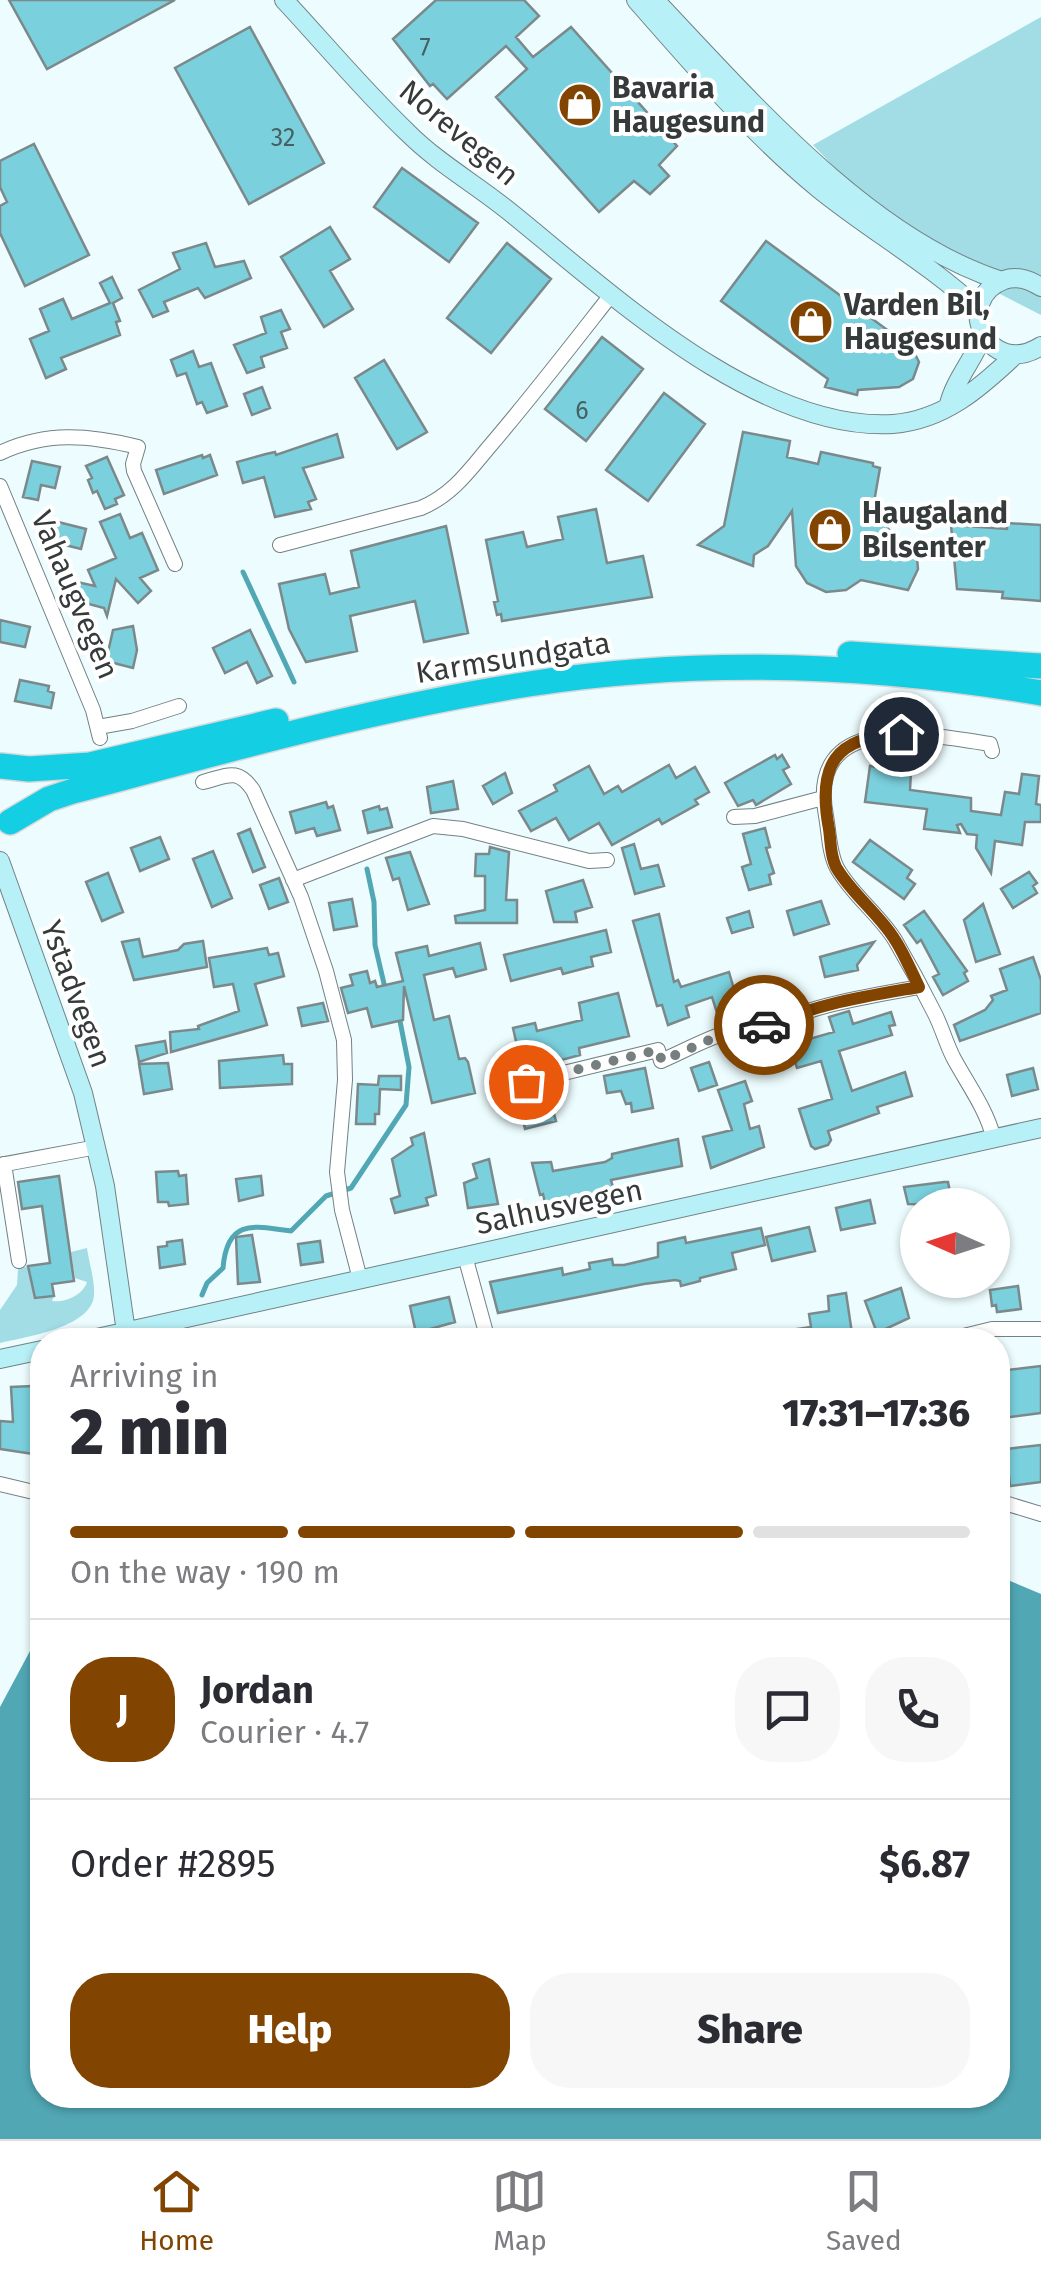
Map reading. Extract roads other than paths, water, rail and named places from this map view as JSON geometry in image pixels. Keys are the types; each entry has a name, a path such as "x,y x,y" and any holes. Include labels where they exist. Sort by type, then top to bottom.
{"highway":[{"name":"Karmsundgata","path":"1,766 30,769 90,765 420,691 530,672 655,658 732,653 882,655 1041,666"},
{"name":"Karmsundgata","path":"5,827 50,799 73,791 421,704 531,684 655,671 812,669 926,676 1041,693"},
{"path":"1,766 17,789 18,803 5,827"}],"main road":[{"name":"Norevegen","path":"284,0 409,134 611,296 714,369 804,409 844,420 894,424 968,398 1014,355"},
{"path":"636,0 702,75 796,169 979,310"},
{"path":"656,0 756,107 822,168 922,244 962,266 1002,281 1026,279 1041,287"},
{"path":"949,404 953,389 972,362 983,335 979,310 986,293 1002,281"},
{"path":"983,335 998,350 1014,355 1039,348"},
{"name":"Ystadvegen","path":"0,860 28,945 62,1028 97,1147 125,1328"},
{"name":"Salhusvegen","path":"144,1328 1041,1128"},
{"path":"0,1359 30,1353"}],"street":[{"path":"280,545 439,501 518,414 611,296"},
{"path":"0,453 52,436 84,437 138,448 133,459 134,471 175,564"},
{"name":"Vahaugvegen","path":"0,486 99,732 179,706"},
{"path":"992,752 990,744 968,740 876,735 847,747 834,760 823,798 838,870 889,930 934,1012 951,1053 988,1114 994,1139"},
{"path":"203,782 235,774 244,778 258,800 293,880 326,971 344,1040 337,1172 342,1210 360,1279"},
{"path":"734,817 755,816 823,798"},
{"path":"293,880 433,826 463,828 589,861 606,860"},
{"path":"494,1090 658,1050 662,1061 745,1028 764,1024 774,1028 781,1021 812,1010 919,987"},
{"path":"19,1261 2,1165 97,1147"},
{"path":"464,1256 485,1328"},
{"path":"1010,1329 1041,1329"},
{"path":"0,1484 30,1491"},
{"path":"1010,1505 1041,1514"}],"waterway":[{"path":"243,572 294,682"},
{"path":"367,869 374,902 375,945 385,988"},
{"path":"202,1295 207,1283 223,1268 225,1252 236,1234 253,1227 291,1231 326,1196 351,1188 406,1105 409,1067 399,1016"}],"place":[{"name":"Bavaria Haugesund","path":"580,105"},
{"name":"Varden Bil, Haugesund","path":"811,322"},
{"name":"Haugaland Bilsenter","path":"830,530"}]}
